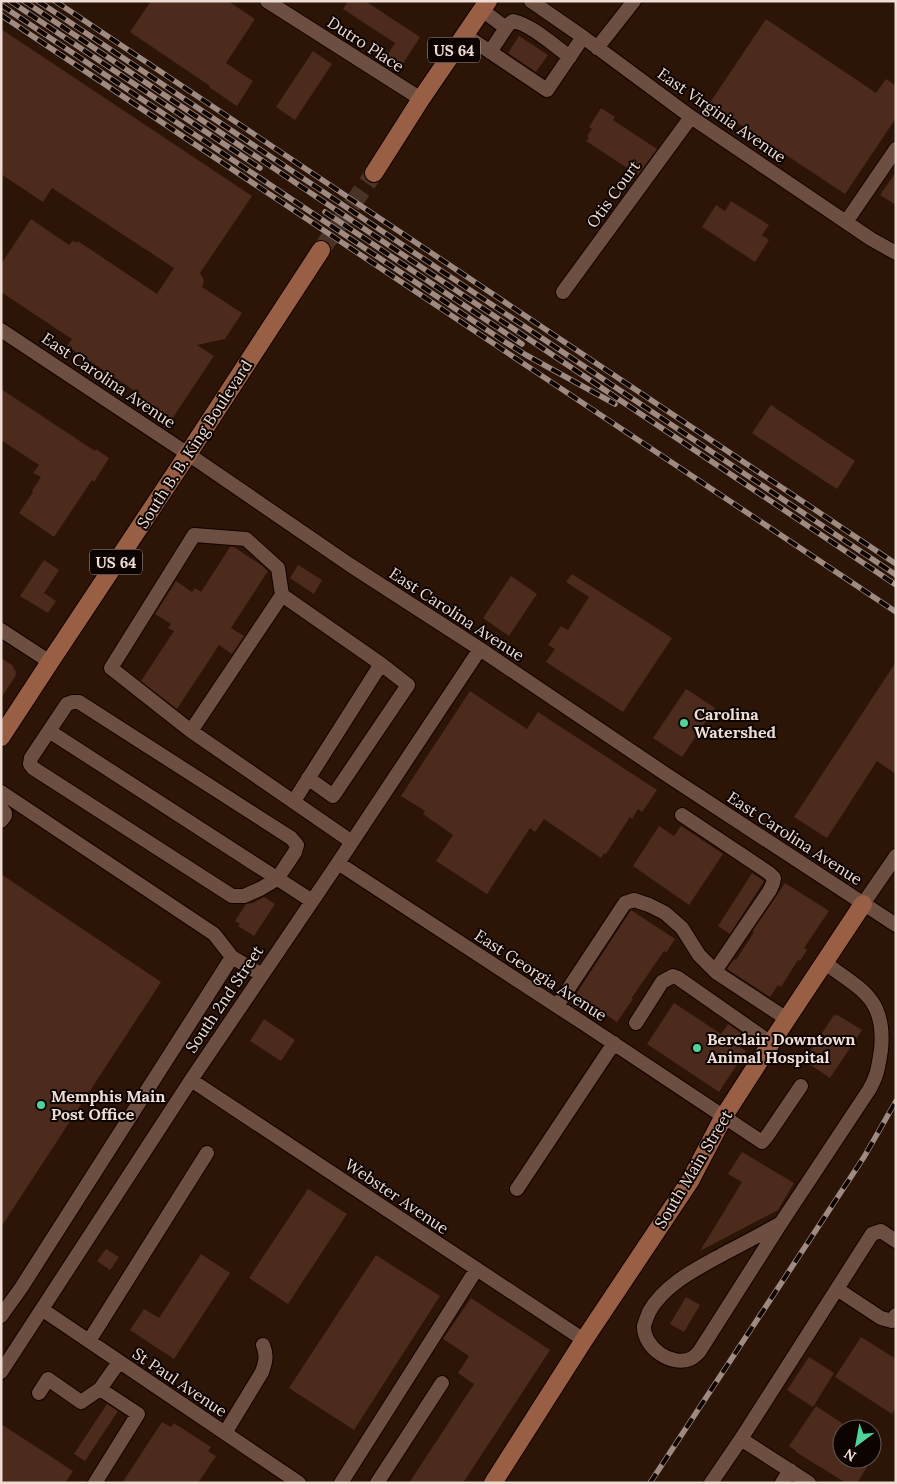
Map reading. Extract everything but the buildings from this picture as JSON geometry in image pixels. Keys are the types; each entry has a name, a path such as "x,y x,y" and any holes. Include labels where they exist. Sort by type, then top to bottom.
{"main road":[{"name":"US 64","path":"374,172 485,6"},
{"name":"South B. B. King Boulevard","path":"1,737 321,250"},
{"name":"South Main Street","path":"493,1483 584,1340 690,1181 724,1116 863,904"}],"street":[{"path":"597,48 634,1"},
{"name":"Dutro Place","path":"273,3 421,100"},
{"path":"529,28 536,5"},
{"name":"East Virginia Avenue","path":"536,5 583,37 691,117 896,254"},
{"path":"485,6 506,28"},
{"path":"490,52 513,21 529,28 570,57"},
{"path":"466,35 547,90 583,37"},
{"name":"Otis Court","path":"563,292 691,117"},
{"path":"846,222 896,149"},
{"name":"East Carolina Avenue","path":"1,330 188,454 350,565 480,648 664,773 896,925"},
{"path":"191,731 282,595 278,568 246,538 194,536 111,668 191,731 352,842"},
{"path":"282,595 408,685 333,796 308,778"},
{"path":"1,630 50,662"},
{"name":"South 2nd Street","path":"1,1372 191,1080 312,902 480,648"},
{"path":"294,801 381,664"},
{"path":"79,702 292,838 297,845 295,852 277,879 244,896 232,896 33,768 30,764 31,758 49,731 67,704 79,702"},
{"path":"49,731 312,902"},
{"path":"1,792 214,934 232,957 262,975"},
{"path":"1,808 5,813 1,821"},
{"path":"682,815 774,878 770,890 715,972"},
{"name":"South Main Street","path":"863,904 896,856"},
{"name":"East Georgia Avenue","path":"338,863 762,1142 801,1086"},
{"path":"557,1006 625,903 634,900 657,909 674,920 682,928 699,955 715,972 787,1020"},
{"path":"1,1316 21,1288 232,957"},
{"path":"781,1223 689,1273 658,1300 649,1312 644,1326 647,1340 656,1351 668,1359 680,1361 690,1359 699,1352 878,1075 881,1023 877,1009 869,996 825,963"},
{"path":"636,1023 662,982 673,976 771,1043"},
{"path":"517,1189 614,1043"},
{"name":"Webster Avenue","path":"191,1080 584,1340"},
{"path":"89,1341 207,1153"},
{"path":"711,1483 872,1234 881,1231 896,1241"},
{"path":"341,1483 476,1270"},
{"path":"837,1290 881,1318 892,1321 896,1316"},
{"name":"St Paul Avenue","path":"42,1310 299,1483"},
{"path":"225,1433 262,1372 266,1362 266,1353 263,1345"},
{"path":"39,1393 48,1379 81,1402 100,1389 119,1362"},
{"path":"377,1483 442,1383"},
{"path":"95,1483 138,1414 100,1389"},
{"path":"741,1439 809,1483"},
{"path":"782,1483 790,1470"}],"tunnel":[{"path":"321,250 374,173"}],"railway":[{"path":"10,1 260,168"},
{"path":"24,1 896,585"},
{"path":"38,1 896,575"},
{"path":"55,1 896,564"},
{"path":"1,5 502,340 615,404"},
{"path":"1,15 896,612"},
{"path":"325,212 522,344"},
{"path":"650,1483 864,1157 896,1101"}],"place":[{"name":"Carolina Watershed","path":"684,723"},
{"name":"Berclair Downtown Animal Hospital","path":"697,1048"},
{"name":"Memphis Main Post Office","path":"41,1105"}]}
